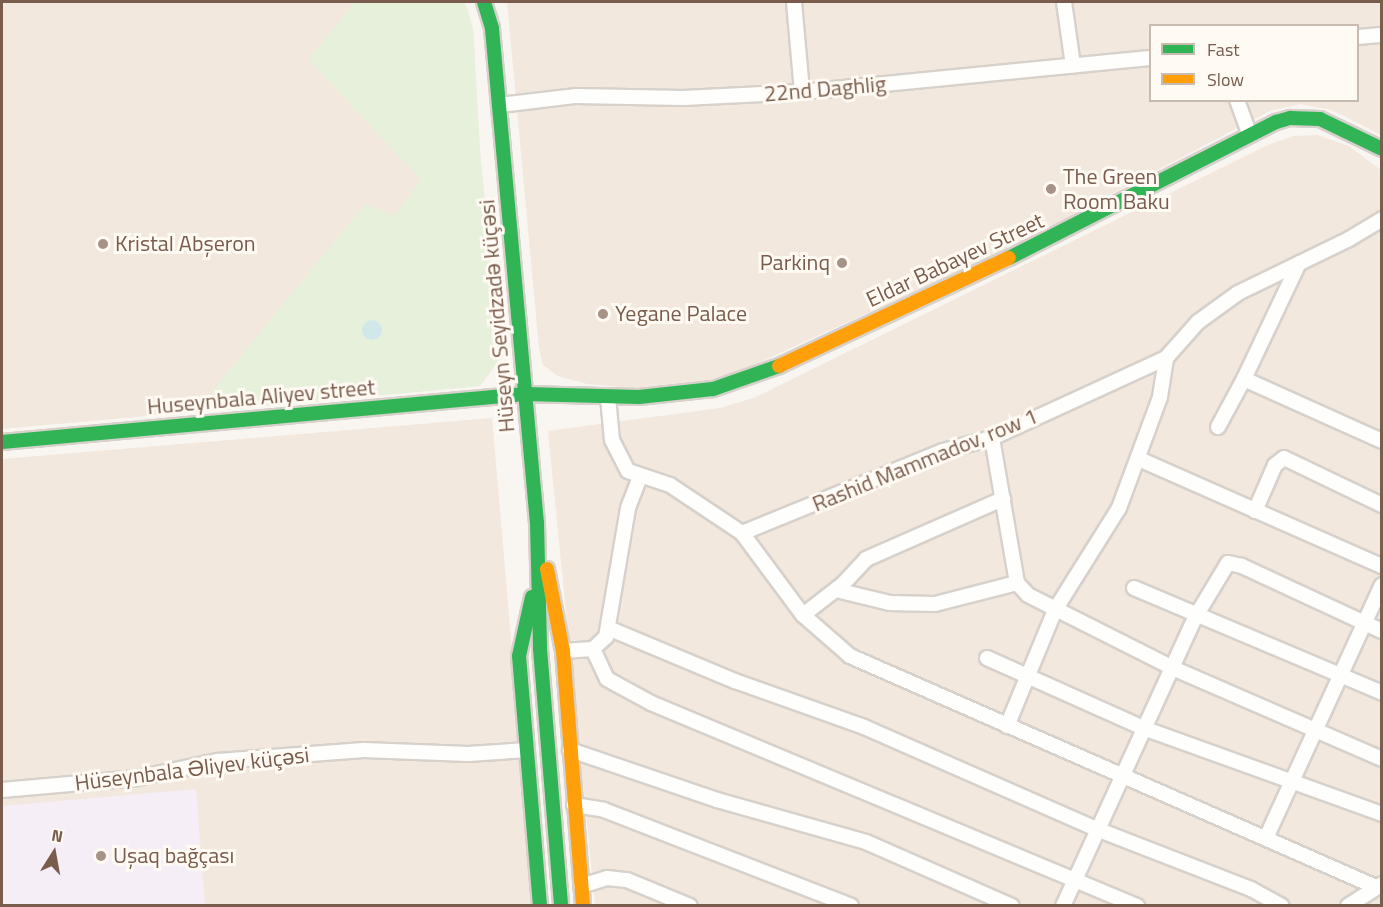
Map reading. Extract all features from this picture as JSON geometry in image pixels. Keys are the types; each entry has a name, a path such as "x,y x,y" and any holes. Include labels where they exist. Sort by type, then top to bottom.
{"street":[{"name":"Hüseyn Seyidzadə küçəsi","path":"484,2 492,29 500,105 537,524"},
{"path":"794,2 802,92"},
{"path":"1064,2 1073,65"},
{"path":"1359,37 1382,35"},
{"name":"22nd Daghlig","path":"500,105 576,96 684,98 802,92 1149,58"},
{"path":"1238,102 1250,135"},
{"name":"Eldar Babayev Street","path":"525,394 608,397 692,393 752,378 1096,217 1275,122 1305,117 1336,124 1382,149"},
{"name":"Rashid Mammadov, row 1","path":"742,533 943,451 992,438 1166,358 1214,311 1238,294 1382,219"},
{"path":"1218,428 1244,380 1299,263"},
{"path":"1006,726 1026,674 1055,610 1119,508 1160,397 1166,358"},
{"path":"1244,380 1382,441"},
{"name":"Huseynbala Aliyev street","path":"2,442 525,394"},
{"path":"608,397 615,452 628,471 640,477 670,485 742,533 803,615 860,661 1122,777 1379,885"},
{"path":"992,438 1017,583 1029,595 1175,669 1316,728 1382,759"},
{"path":"1255,512 1275,465 1284,458 1382,505"},
{"path":"1139,459 1382,566"},
{"path":"563,651 593,649 602,643 608,628 628,508 640,477"},
{"path":"803,615 836,590 866,559 893,544 1003,499"},
{"path":"537,524 540,649 561,906"},
{"path":"537,524 563,651 583,906"},
{"path":"537,524 532,594 519,646 540,906"},
{"path":"1064,906 1122,777 1175,669 1196,616 1222,569 1232,563 1382,631"},
{"path":"836,590 890,603 935,604 1017,583"},
{"path":"1266,838 1382,585"},
{"path":"1134,588 1382,693"},
{"path":"608,628 735,681 864,727 1099,830 1251,888 1282,906"},
{"path":"593,649 607,679 641,698 1137,906"},
{"path":"987,658 1146,729 1382,814"},
{"name":"Hüseynbala Əliyev küçəsi","path":"2,790 137,778 218,761 341,751 394,749 468,754 527,750"},
{"path":"570,750 717,800 866,842 1012,906"},
{"path":"574,805 604,810 852,906"},
{"path":"581,886 607,878 627,880 690,906"},
{"path":"1348,906 1379,885"}],"shaded area":[{"path":"2,2 464,2 473,29 480,151 500,358 480,386 2,429"},
{"path":"507,2 1381,2 1381,135 1332,110 1300,104 1270,111 1003,251 745,369 708,380 632,388 587,384 558,376 543,365 539,348"},
{"path":"1317,135 1349,146 1382,171 1381,905 595,905 548,431 720,408 756,397 1268,145 1294,136"},
{"path":"492,418 534,905 2,906 2,459"},
{"name":"Uşaq bağçası","path":"196,789 205,905 2,905 2,806"}],"green space":[{"path":"355,2 464,2 468,10 473,29 480,151 500,358 480,386 215,411 212,391 366,203 394,216 421,180 308,59"}],"water":[{"path":"372,320 379,323 382,330 379,337 372,340 365,337 362,330 365,323"}],"traffic: fast":[{"path":"484,2 492,29 537,523 540,649 561,906"},
{"path":"1009,258 1276,122 1290,118 1320,119 1382,149"},
{"path":"2,442 525,394 639,397 713,389 779,366"},
{"path":"532,597 519,656 540,906"}],"traffic: slow":[{"path":"779,366 1009,258"},
{"path":"547,569 563,651 583,906"}],"place":[{"name":"The Green Room Baku","path":"1051,189"},
{"name":"Kristal Abşeron","path":"103,244"},
{"name":"Parkinq","path":"842,263"},
{"name":"Yegane Palace","path":"603,314"},
{"name":"Uşaq bağçası","path":"101,856"}]}
